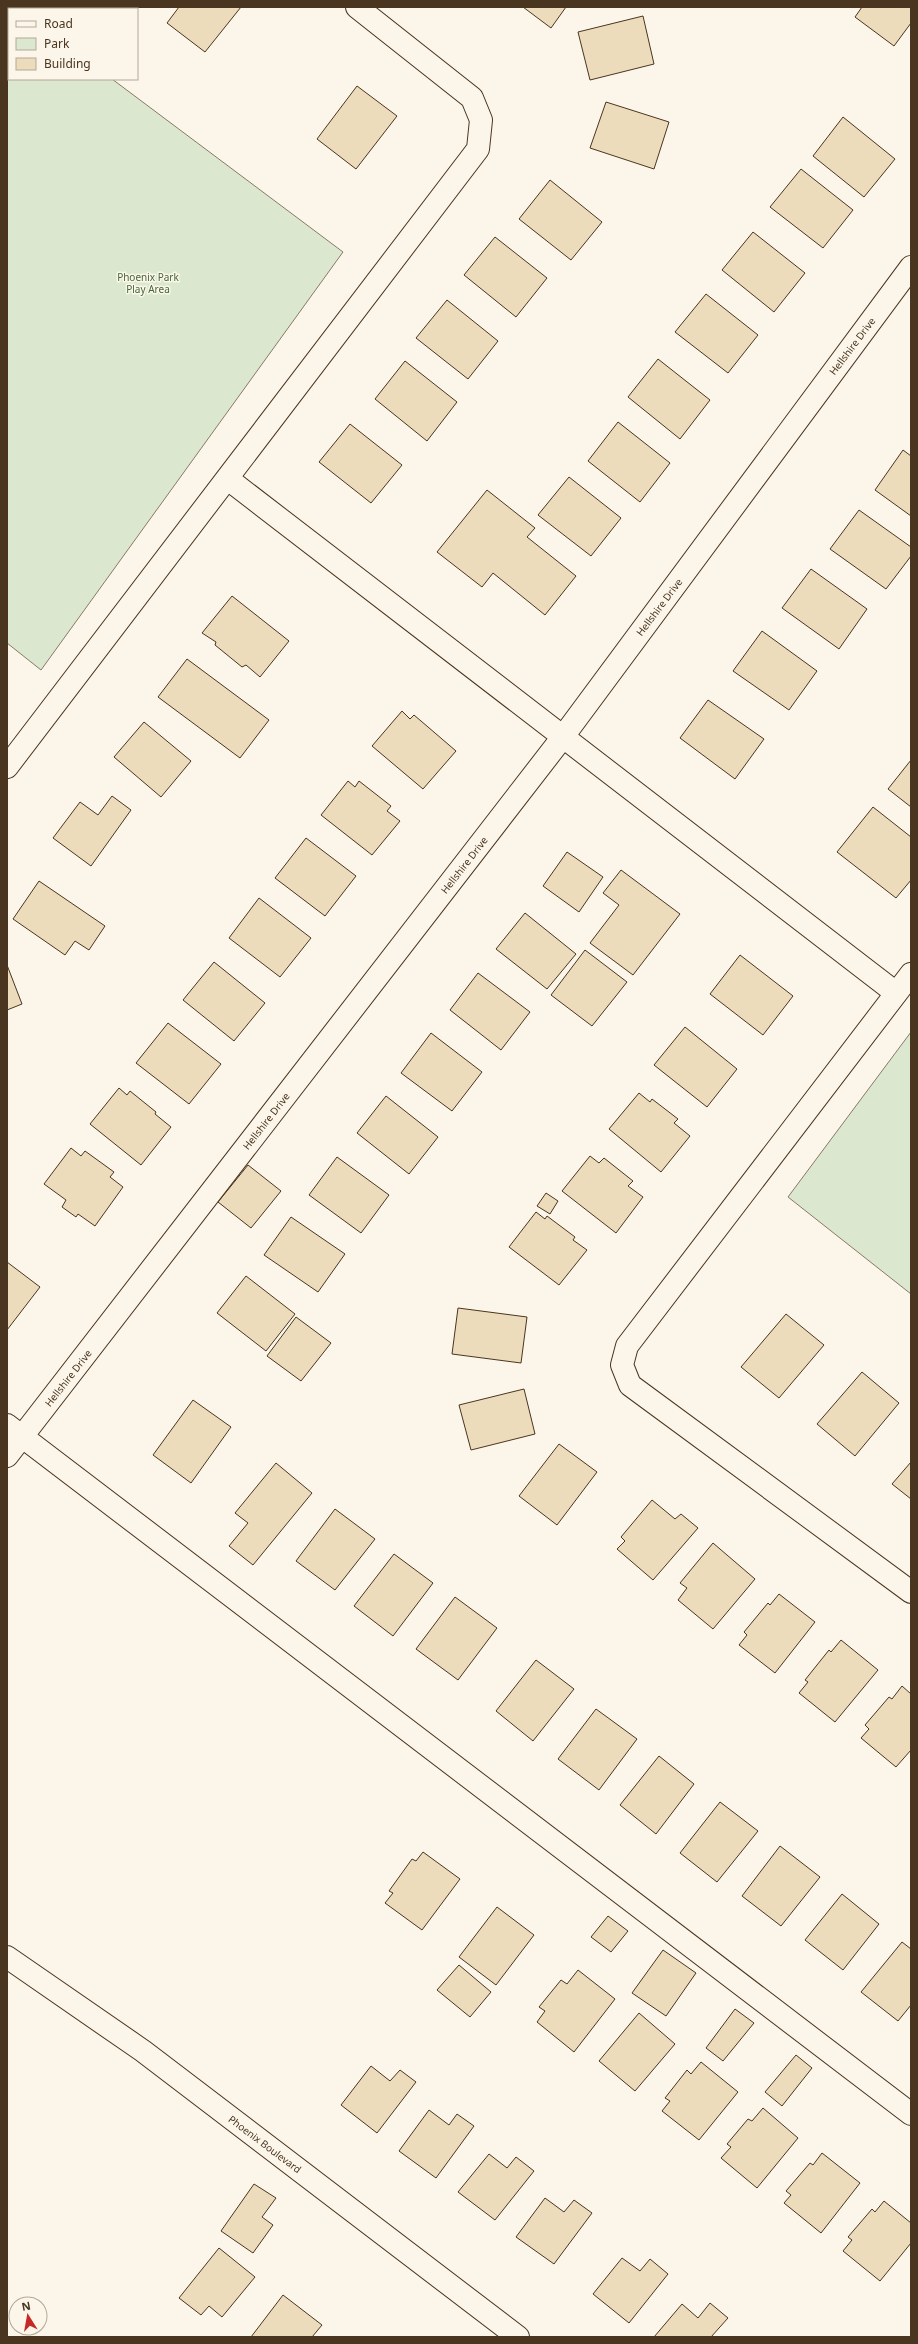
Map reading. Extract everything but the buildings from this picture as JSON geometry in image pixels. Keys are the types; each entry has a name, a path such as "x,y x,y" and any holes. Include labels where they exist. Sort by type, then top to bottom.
{"street":[{"path":"7,768 478,148 481,120 472,98 357,7"},
{"name":"Hellshire Drive","path":"7,1456 15,1430 562,738 911,267"},
{"path":"228,479 562,738 896,993"},
{"path":"911,974 627,1346 622,1365 630,1385 911,1592"},
{"path":"15,1430 911,2114"},
{"name":"Phoenix Boulevard","path":"7,1957 143,2051 518,2337"}],"green space":[{"name":"Phoenix Park Play Area","path":"7,7 13,8 8,8 8,80 113,80 343,252 41,670 7,643"},
{"path":"911,1032 911,1294 788,1197"}]}
